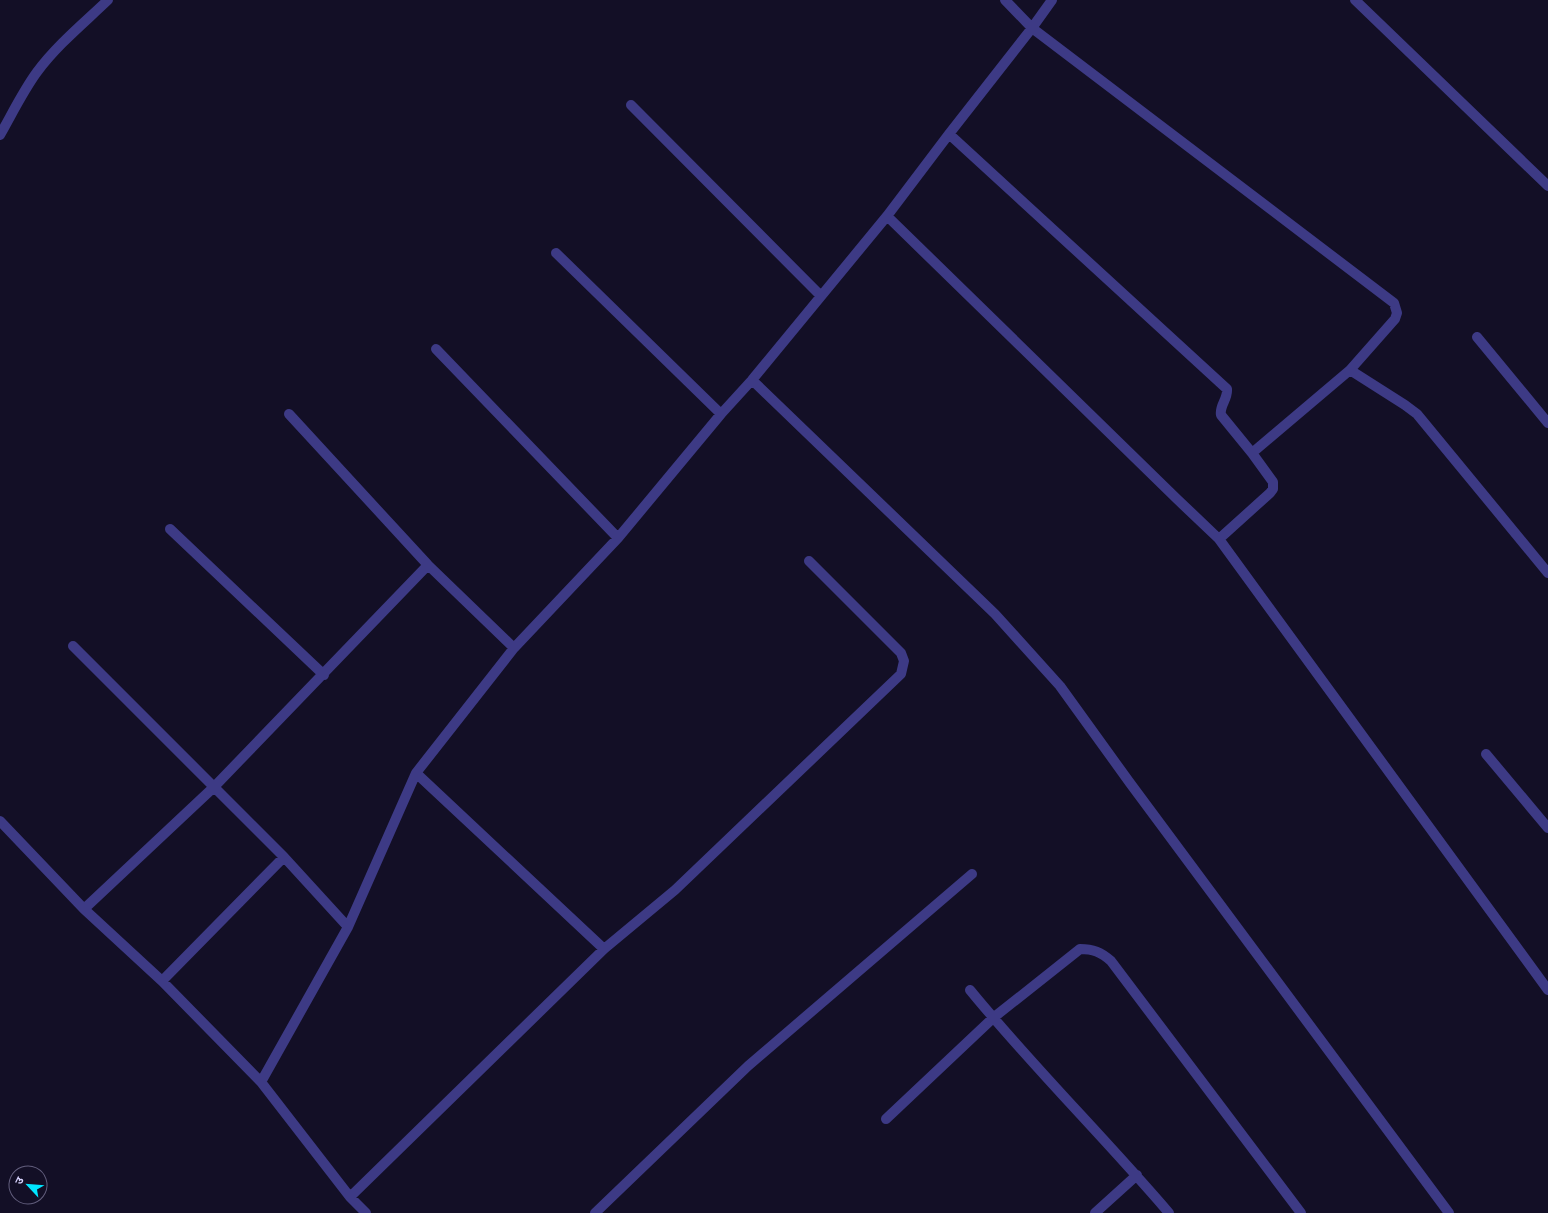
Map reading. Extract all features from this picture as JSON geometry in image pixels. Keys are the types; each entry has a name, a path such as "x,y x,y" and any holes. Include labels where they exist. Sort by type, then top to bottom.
{"street":[{"path":"0,135 27,86 47,59 108,0"},
{"path":"1005,0 1032,28 1394,303 1397,313 1395,319 1350,370 1252,453"},
{"path":"261,1082 348,927 416,773 514,648 618,538 721,414 752,380 887,216 1052,0"},
{"path":"1355,0 1548,186"},
{"path":"631,105 821,296"},
{"path":"949,134 1227,389 1228,393 1220,409 1220,415 1252,453 1273,482 1273,489 1219,539"},
{"path":"887,216 1177,500 1219,539 1548,990"},
{"path":"556,252 721,414"},
{"path":"1477,337 1548,423"},
{"path":"436,349 618,538"},
{"path":"1350,370 1417,414 1548,573"},
{"path":"752,380 995,614 1060,686 1130,783 1450,1213"},
{"path":"289,414 428,565 514,648"},
{"path":"170,529 324,674"},
{"path":"350,1197 604,949 674,890 901,674 904,661 901,653 809,561"},
{"path":"84,909 214,787 428,565"},
{"path":"73,646 284,857 348,927"},
{"path":"1486,754 1548,828"},
{"path":"416,773 604,949"},
{"path":"0,821 84,909 162,981 261,1082 350,1197 366,1213"},
{"path":"162,981 284,857"},
{"path":"595,1213 748,1066 972,874"},
{"path":"886,1119 993,1018 1080,948 1093,949 1104,954 1116,967 1301,1213"},
{"path":"970,990 993,1018 1137,1175 1169,1213"},
{"path":"1095,1213 1137,1175"}]}
